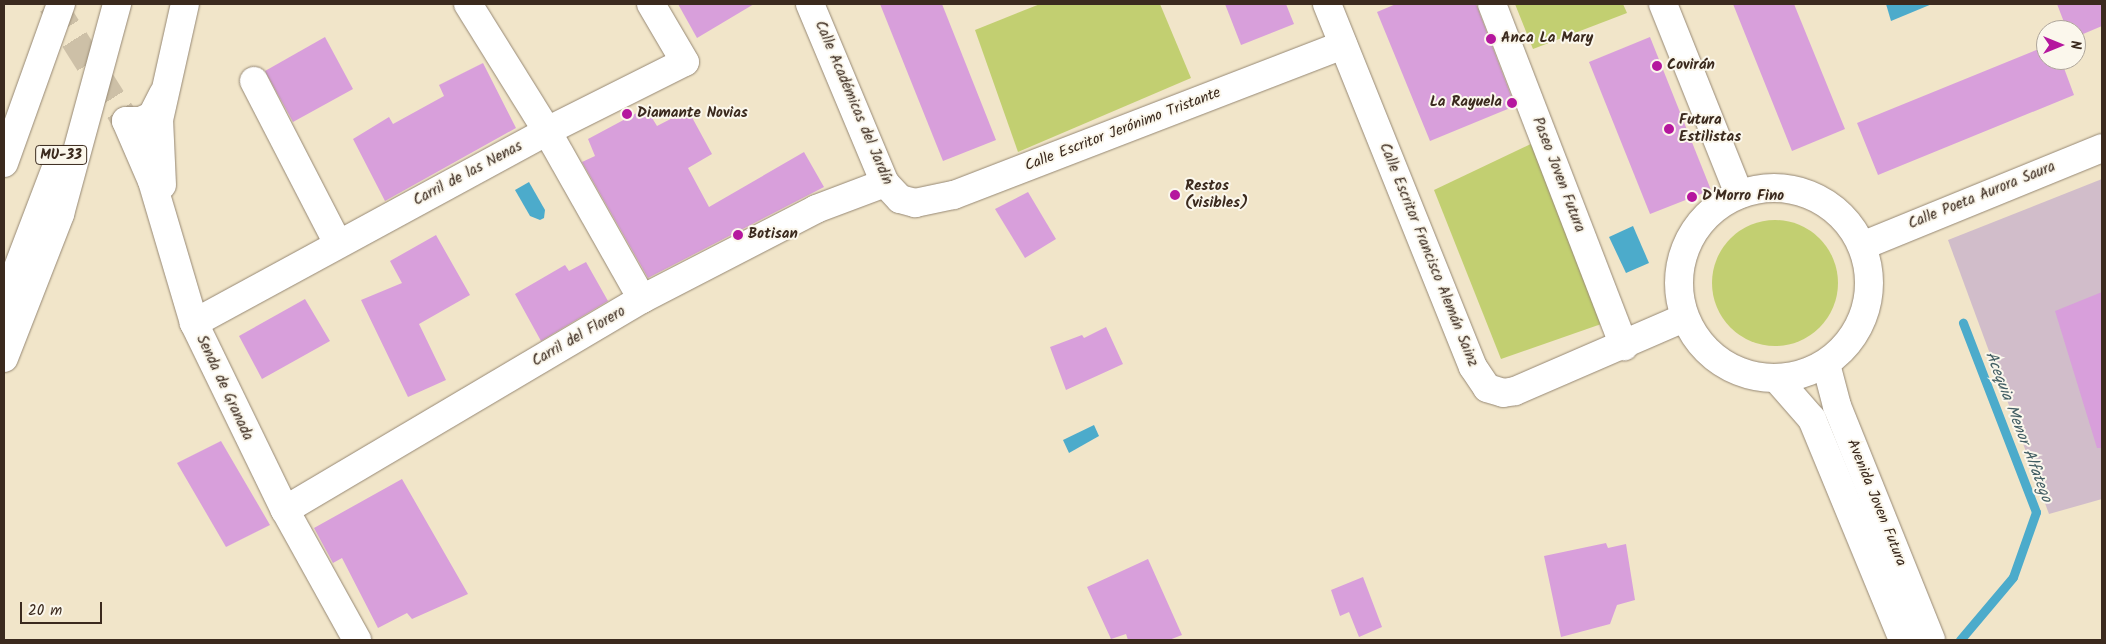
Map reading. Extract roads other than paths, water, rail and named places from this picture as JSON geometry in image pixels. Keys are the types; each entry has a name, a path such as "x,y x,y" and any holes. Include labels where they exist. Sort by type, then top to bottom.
{"main road":[{"name":"MU-33","path":"4,163 61,4"},
{"name":"MU-33","path":"4,304 116,4"},
{"path":"4,358 60,214 116,4"},
{"path":"173,251 159,153 159,120 163,94 185,4"},
{"path":"468,4 547,131 642,300"},
{"name":"Carril de las Nenas","path":"194,323 547,131 685,62 651,4"},
{"name":"Calle Académicas del Jardín","path":"810,4 892,191"},
{"name":"Calle Escritor Francisco Alemán Sainz","path":"1327,4 1480,381 1494,392 1515,391 1624,346 1684,318"},
{"name":"Paseo Joven Futura","path":"1492,4 1624,346"},
{"path":"1663,4 1739,194"},
{"name":"Calle Escritor Jerónimo Tristante","path":"892,191 923,202 954,195 1343,45"},
{"path":"254,82 338,244"},
{"name":"Senda de Granada","path":"163,94 152,116 140,122 126,121 152,181 194,323 284,510 354,639"},
{"name":"Calle Poeta Aurora Saura","path":"1862,246 2102,148"},
{"path":"1767,187 1797,190 1824,202 1847,221 1862,246 1869,282 1862,319 1848,344 1826,364 1803,375 1777,379 1739,372 1706,351 1684,318 1678,281 1686,244 1708,214 1739,194 1767,187"},
{"name":"Carril del Florero","path":"284,510 642,300 816,209 892,191"},
{"name":"Avenida Joven Futura","path":"1826,364 1837,406 1931,640"},
{"name":"Avenida Joven Futura","path":"1777,379 1812,419 1902,640"}],"water":[{"path":"1886,4 1932,4 1891,21"},
{"path":"529,182 545,210 544,218 540,220 530,216 515,190"},
{"path":"1633,226 1649,263 1626,273 1609,237"},
{"path":"1094,425 1099,436 1069,453 1063,440"}],"waterway":[{"name":"Acequia Menor Alfatego","path":"1960,640 2013,577 2036,512 1963,323"}],"tunnel":[{"path":"52,4 126,121"}],"place":[{"name":"Anca La Mary","path":"1491,39"},
{"name":"Covirán","path":"1657,66"},
{"name":"La Rayuela","path":"1512,103"},
{"name":"Diamante Novias","path":"627,114"},
{"name":"Futura Estilistas","path":"1669,129"},
{"name":"Restos (visibles)","path":"1175,195"},
{"name":"D'Morro Fino","path":"1692,197"},
{"name":"Botisan","path":"738,235"}]}
